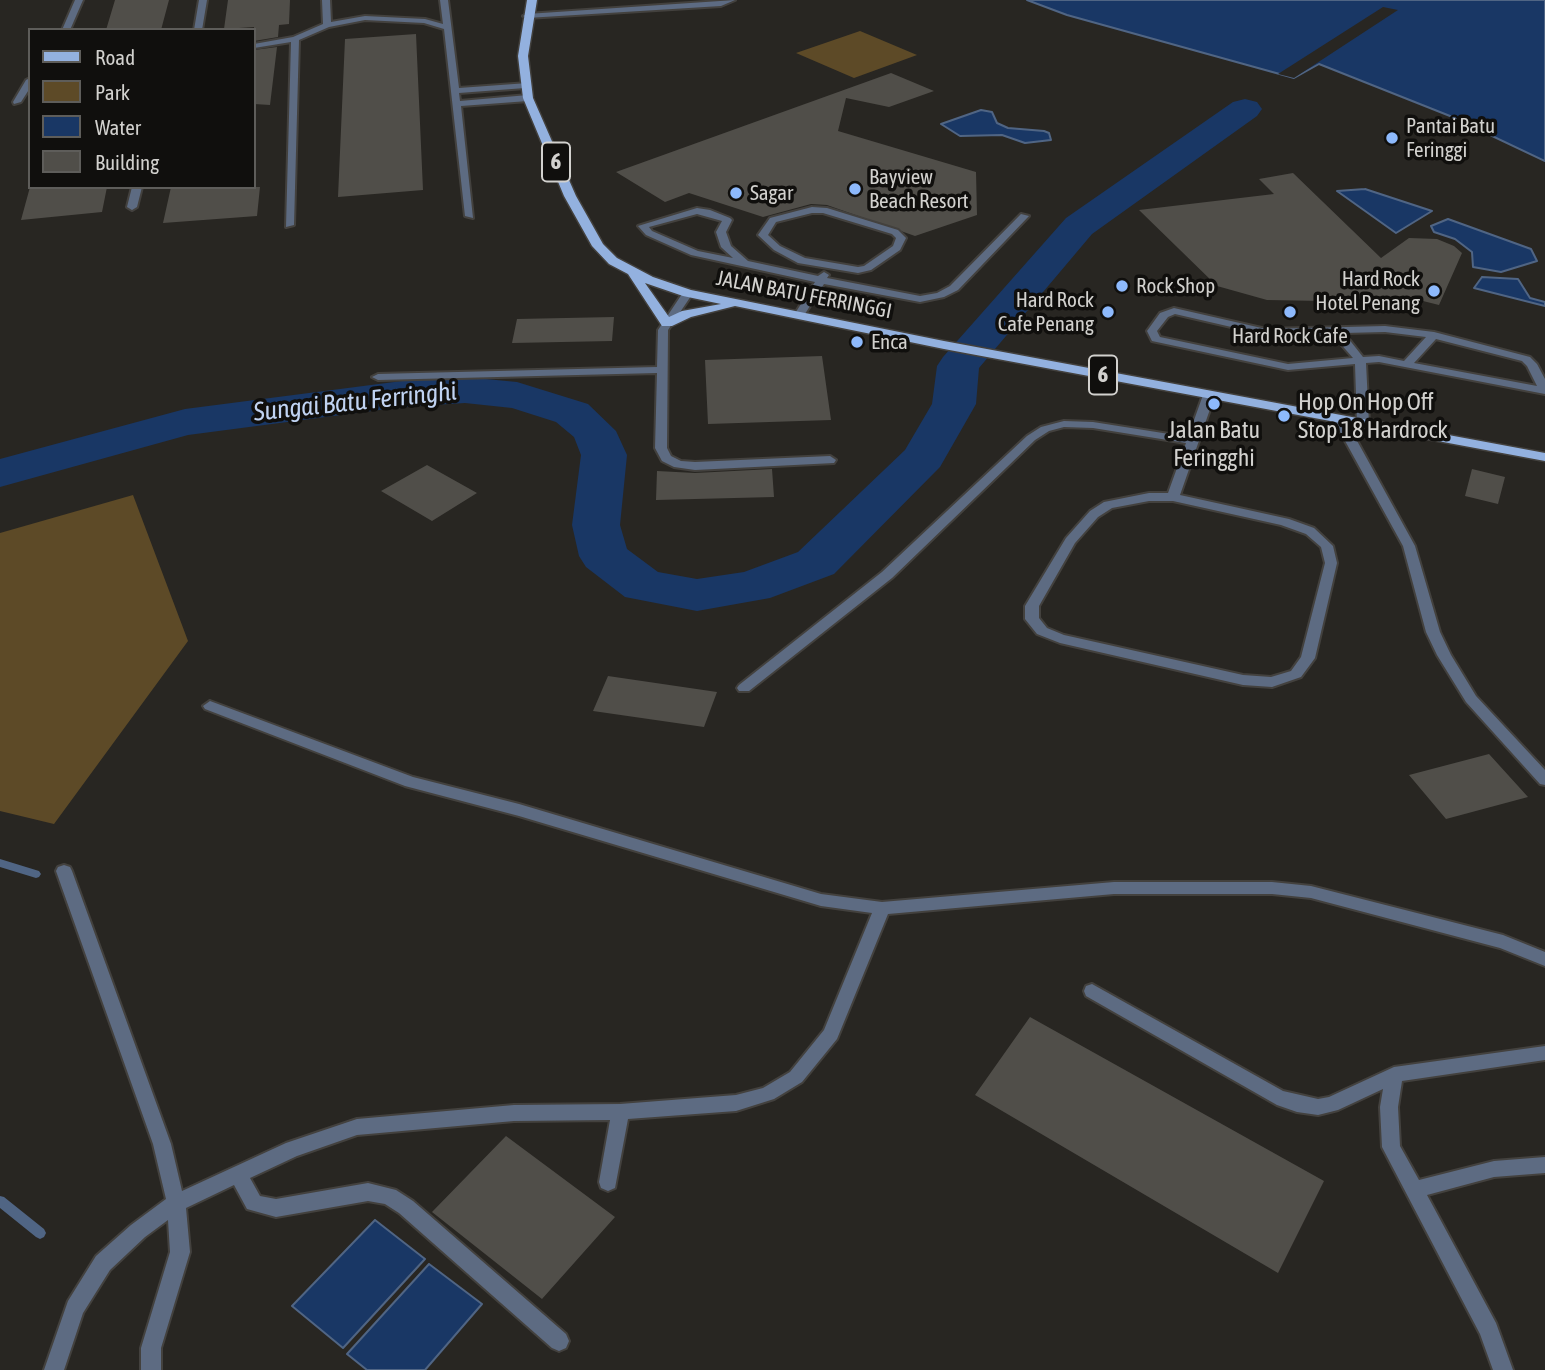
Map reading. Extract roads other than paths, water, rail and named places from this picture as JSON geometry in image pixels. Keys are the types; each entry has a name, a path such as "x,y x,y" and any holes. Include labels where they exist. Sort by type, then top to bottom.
{"main road":[{"name":"6","path":"527,16 532,0"},
{"name":"JALAN BATU FERRINGGI","path":"527,16 523,56 528,98 598,246 613,261 627,269 688,293 944,345 1545,457"},
{"path":"627,269 646,290 667,323 687,314 743,304"}],"street":[{"path":"67,28 79,0"},
{"path":"198,28 203,0"},
{"path":"326,0 327,25"},
{"path":"444,0 470,216"},
{"path":"527,16 721,4 731,0"},
{"path":"256,46 295,38 327,25 365,19 400,18 425,21 447,28"},
{"path":"289,225 295,38"},
{"path":"17,102 28,83"},
{"path":"455,91 526,85"},
{"path":"457,104 528,98"},
{"path":"132,207 136,189"},
{"path":"820,210 901,236 897,248 867,268 858,270 831,266 802,261 777,248 763,235 769,223 820,210"},
{"path":"744,263 726,247 721,232 727,220 707,212 697,211 643,226 649,233 695,253 920,299 940,295 954,288 1024,216"},
{"path":"799,315 831,266"},
{"path":"688,293 663,330 661,448 666,458 678,464 695,466 830,460"},
{"path":"1174,312 1266,332 1400,329 1526,359 1532,364 1545,391 1408,363 1360,360 1288,367 1163,341 1152,335 1164,315 1174,312"},
{"path":"1336,331 1360,360 1363,424"},
{"path":"1408,363 1434,335"},
{"path":"379,377 662,370"},
{"path":"1173,498 1209,395"},
{"path":"1339,419 1409,546 1433,632 1444,655 1471,699 1545,780"},
{"path":"744,688 887,575 1031,438 1045,429 1064,424 1093,425 1193,441"},
{"path":"1173,498 1285,522 1310,531 1327,546 1331,563 1312,645 1308,658 1296,674 1272,682 1243,680 1060,639 1042,631 1032,619 1032,606 1070,541 1094,514 1108,505 1127,500 1173,498"},
{"path":"209,706 410,782 519,810 821,900 882,908 1114,888 1272,888 1311,892 1503,942 1545,960"},
{"path":"64,872 162,1144 176,1203 180,1252 151,1348 151,1370"},
{"path":"54,1370 75,1308 103,1263 138,1231 176,1203 292,1149 356,1127 514,1113 620,1112 736,1103 768,1094 796,1077 831,1034 882,908"},
{"path":"1092,991 1277,1097 1297,1104 1332,1104 1394,1074 1545,1053"},
{"path":"1394,1074 1389,1107 1391,1147 1489,1331 1503,1370"},
{"path":"608,1182 620,1112"},
{"path":"1413,1190 1494,1169 1545,1165"},
{"path":"237,1173 254,1203 276,1208 368,1192 389,1196 406,1207 559,1341"}],"water":[{"path":"1027,0 1545,0 1545,161 1450,116 1319,64 1294,78 1067,15"},
{"path":"981,110 992,112 997,123 1008,128 1044,131 1049,133 1051,140 1025,143 1002,135 960,136 941,124"},
{"path":"1365,189 1432,211 1396,233 1337,191"},
{"path":"1448,219 1531,249 1537,261 1501,272 1473,267 1472,252 1455,239 1434,232 1431,226"},
{"path":"1482,277 1518,279 1530,298 1545,302 1545,306 1474,288"},
{"path":"375,1220 425,1259 343,1348 292,1306"},
{"path":"429,1264 482,1304 425,1370 367,1370 347,1354"}],"waterway":[{"name":"Sungai Batu Ferringhi","path":"1272,72 1273,84"},
{"name":"Sungai Batu Ferringhi","path":"0,473 185,422 402,394 465,390 517,395 572,413 594,431 604,455 596,525 604,556 643,586 697,595 752,587 816,563 924,457 954,404 958,366 1079,226 1245,109"},
{"path":"0,863 36,874"},
{"path":"0,1201 40,1233"}],"place":[{"name":"Pantai Batu Feringgi","path":"1392,138"},
{"name":"Bayview Beach Resort","path":"855,189"},
{"name":"Sagar","path":"736,193"},
{"name":"Rock Shop","path":"1122,286"},
{"name":"Hard Rock Hotel Penang","path":"1434,291"},
{"name":"Hard Rock Cafe Penang","path":"1108,312"},
{"name":"Hard Rock Cafe","path":"1290,312"},
{"name":"Enca","path":"857,342"},
{"name":"Jalan Batu Feringghi","path":"1214,404"},
{"name":"Hop On Hop Off Stop 18 Hardrock","path":"1284,416"}]}
